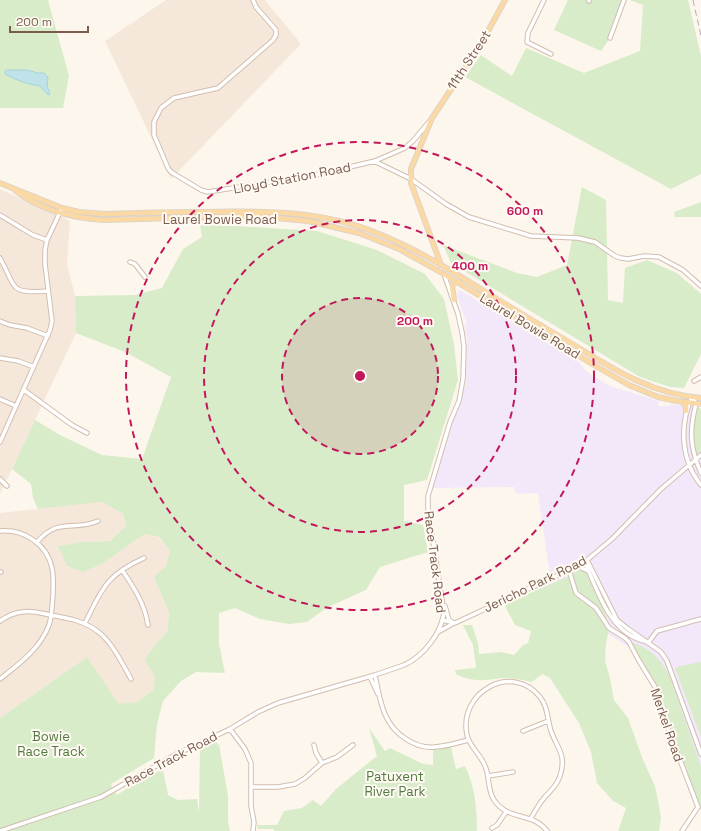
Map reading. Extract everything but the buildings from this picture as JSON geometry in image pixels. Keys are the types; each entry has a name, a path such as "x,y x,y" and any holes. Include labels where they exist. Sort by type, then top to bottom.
{"main road":[{"name":"11th Street","path":"432,118 481,44 505,0"},
{"path":"411,179 411,169 432,118"},
{"name":"Race Track Road","path":"411,179 444,274"},
{"name":"Laurel Bowie Road","path":"0,183 27,193 61,210 82,218 103,220 253,216 308,221 373,238 399,249 459,282 548,338 630,385 658,397 698,404"},
{"name":"Laurel Bowie Road","path":"61,210 105,214 251,210 302,214 329,219 366,229 386,237 441,265 596,359 636,381 659,390 701,398"},
{"path":"428,258 432,256 435,248"},
{"path":"454,300 452,286 454,283 459,282"},
{"path":"682,402 686,406 686,411"}],"street":[{"name":"Lloyd Station Road","path":"253,0 256,7 275,28 277,33 275,37 218,88 174,98 159,112 154,122 154,135 171,172 201,190 208,192 320,174 375,161 405,148 413,141 432,118"},
{"path":"544,0 528,33 527,42 551,54"},
{"path":"610,38 624,0"},
{"path":"375,161 411,179 446,204 469,217 531,236 595,242 615,256 621,258 628,259 644,256 659,257 683,270 701,286"},
{"path":"0,442 48,336 52,322 45,256 47,240 61,210"},
{"path":"0,215 33,235 47,240"},
{"path":"0,258 11,281 18,289 28,292 48,291"},
{"path":"130,262 135,264 145,277"},
{"name":"Race Track Road","path":"0,830 97,799 157,765 230,729 258,712 278,703 370,677 409,663 424,650 435,636 444,613 428,502 430,490 452,415 459,401 463,379 464,347 460,321 444,274"},
{"path":"0,321 10,325 27,328 48,336"},
{"path":"0,358 18,361 34,367"},
{"path":"694,381 701,377"},
{"path":"24,390 72,425 87,433"},
{"path":"701,473 695,461 692,448 691,430 698,404 692,397 684,420 685,447 690,465 701,485"},
{"path":"0,399 16,406"},
{"name":"Jericho Park Road","path":"435,636 454,623 569,570 586,560 618,534 665,486 701,455"},
{"path":"0,479 7,486"},
{"path":"37,542 47,532 55,528 62,526 91,524 98,521"},
{"path":"0,531 16,532 26,535 37,542 47,554 54,577 52,615 46,631 36,647 27,657 0,679"},
{"path":"591,571 592,558 597,552"},
{"path":"85,623 103,589 114,575 144,558"},
{"path":"586,560 617,620 661,652 667,661 701,754"},
{"path":"577,566 591,571"},
{"path":"122,570 137,595 147,616 148,625"},
{"name":"Merkel Road","path":"569,570 576,592 596,608 609,628 629,642 655,687 665,721 698,807 682,831"},
{"path":"442,600 449,620 454,623"},
{"path":"0,621 12,615 32,611 74,619 85,623 107,640 132,679"},
{"path":"648,643 657,631 701,619"},
{"path":"442,620 454,623"},
{"path":"375,675 385,716 402,737 416,744 436,747 468,740"},
{"path":"370,677 380,699"},
{"path":"531,818 542,801 556,785 562,771 561,754 551,731 545,704 539,696 531,689 514,682 494,684 478,695 471,704 466,725 468,740 482,760 488,776 489,790 493,798 506,812 516,816 531,818 543,826 547,831"},
{"path":"523,731 548,721"},
{"path":"230,729 250,759 252,768 253,831"},
{"path":"314,745 316,753 322,763"},
{"path":"252,787 278,787 295,784 305,778 322,763 337,757 353,745"},
{"path":"488,776 513,772"},
{"path":"492,828 497,825 506,812"}],"shaded area":[{"path":"166,0 265,0 301,44 171,179 105,41"},
{"path":"0,189 70,221 67,264 75,296 76,333 0,494"},
{"path":"460,290 577,360 587,372 610,386 659,401 658,406 670,406 671,404 701,408 701,781 654,663 537,589 551,583 538,493 516,494 514,487 433,488 450,425 462,397 466,382 467,340 464,325 467,324 456,294"},
{"path":"102,502 123,514 126,526 110,541 84,542 103,563 145,534 158,537 170,551 166,566 154,577 169,613 167,632 153,647 145,660 155,677 153,690 137,702 119,705 87,657 0,718 0,513"}],"green space":[{"path":"0,0 48,0 69,76 63,108 0,108"},
{"path":"568,0 624,0 610,38 601,51 554,30"},
{"path":"630,0 688,0 701,56 701,174 671,189 465,77 481,55 512,76 526,48 584,73 640,51 643,5"},
{"path":"582,187 606,200 608,300 623,303 625,268 647,260 677,273 701,294 701,354 684,388 670,387 640,377 451,263 443,245 517,273 537,277 567,265"},
{"path":"701,202 701,217 675,217 674,212"},
{"name":"Bowie Race Track","path":"200,225 317,231 377,250 425,274 444,299 454,344 458,380 427,480 404,485 404,521 423,525 428,552 380,567 366,590 326,608 307,622 289,624 260,619 235,608 219,613 219,644 225,673 196,672 181,681 163,701 157,724 154,758 111,784 117,795 149,775 163,770 168,795 178,800 197,799 199,813 200,746 217,742 217,745 219,744 228,796 228,821 230,831 0,831 0,718 87,657 119,704 137,702 153,690 155,677 145,660 153,647 167,632 169,613 154,577 166,566 170,551 159,537 145,534 103,563 83,572 67,566 58,546 84,542 110,541 126,526 123,514 102,502 38,509 33,498 31,484 12,469 35,420 60,435 102,455 142,459 171,377 125,352 76,333 75,296 135,295 162,288 183,249 202,237"},
{"path":"697,408 701,408 701,451 698,454 695,454 693,428"},
{"path":"578,570 587,573 606,615 609,630 606,643 605,661 614,700 628,718 643,760 655,786 661,817 659,831 618,831 626,808 613,801 597,783 591,752 579,723 550,678 542,674 532,682 507,678 474,680 456,674 455,670 476,668 473,645 463,625 472,625 478,643 479,654 501,652 514,655 523,645 528,643 531,631 515,625 504,604 567,577"},
{"path":"631,642 652,653 668,672 701,766 701,810 686,771 687,770 671,735 661,695 653,678 635,652"},
{"path":"701,662 701,737 675,668"},
{"name":"Patuxent River Park","path":"369,728 385,751 390,748 423,764 433,765 433,749 451,747 456,769 465,766 471,782 477,814 477,831 274,831 274,829 258,829 257,825 277,825 284,811 302,808 313,800 321,806 336,789 377,756"}],"water":[{"path":"27,70 44,73 48,77 47,86 50,94 48,95 40,86 22,82 5,74 5,71"}],"railway":[{"path":"693,0 701,36"}]}
